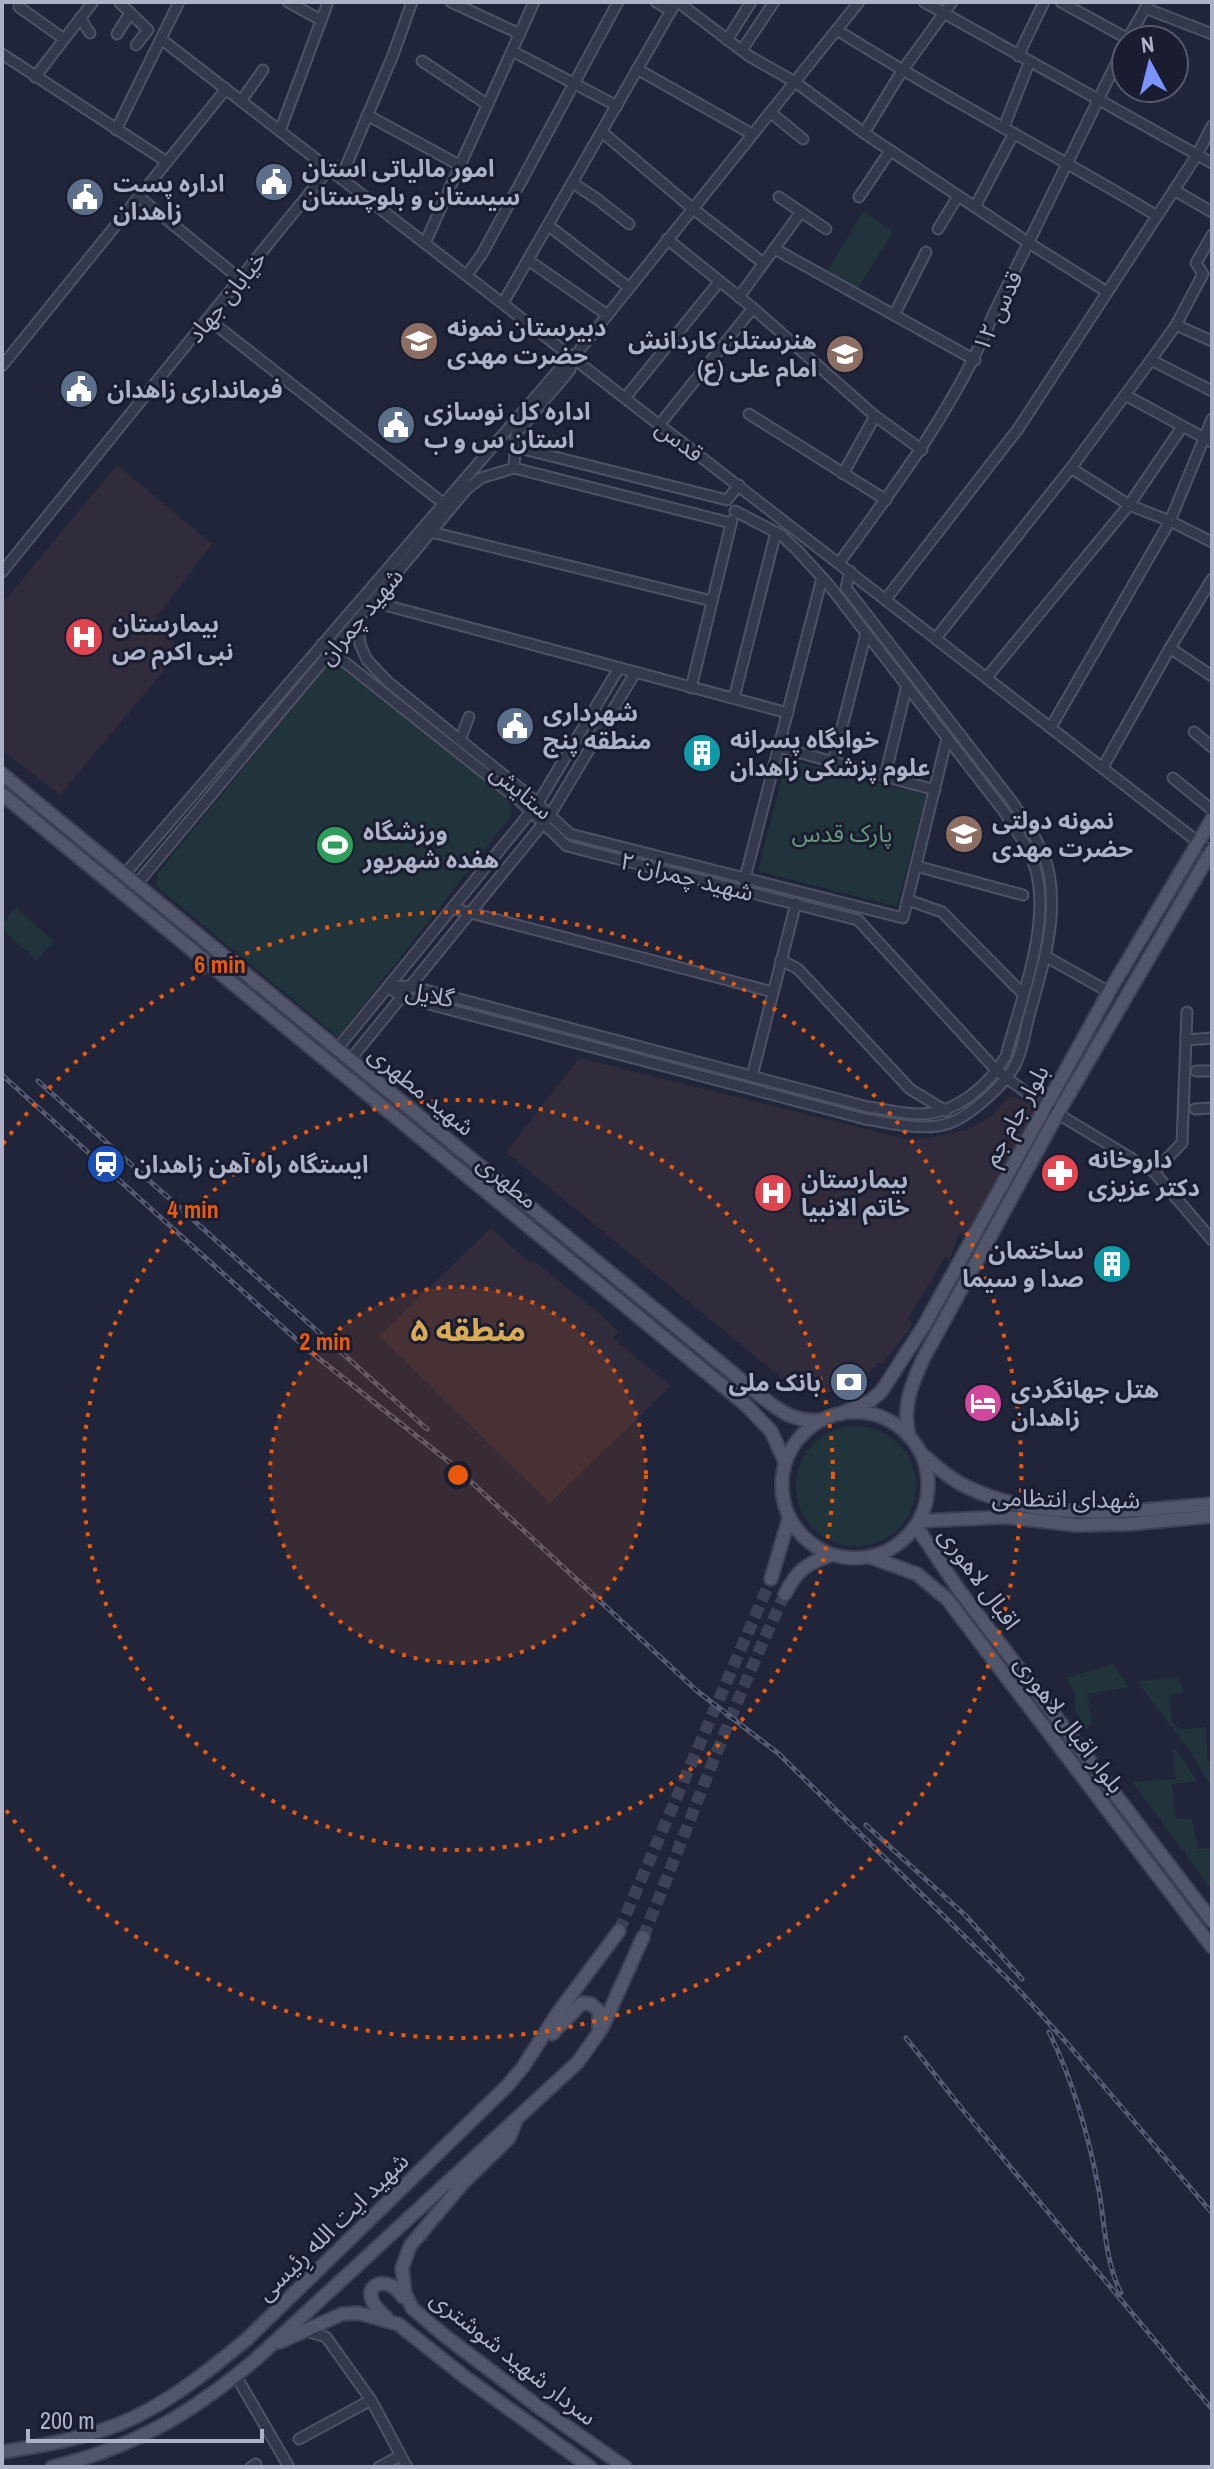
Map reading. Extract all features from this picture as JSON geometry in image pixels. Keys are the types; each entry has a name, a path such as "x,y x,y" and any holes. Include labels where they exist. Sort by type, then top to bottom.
{"main road":[{"name":"شهید مطهری","path":"2,774 782,1413 800,1421 822,1420"},
{"name":"مطهری","path":"2,794 746,1405 771,1431 785,1462"},
{"name":"بلوار جام جم","path":"840,1414 870,1401 881,1392 925,1324 1109,992 1212,819"},
{"name":"بلوار جام جم","path":"909,1436 905,1413 907,1400 923,1359 1058,1113 1212,851"},
{"path":"334,1067 337,1049"},
{"path":"334,1067 350,1060"},
{"path":"859,1412 895,1424 909,1436 927,1470 925,1508 918,1523 904,1540 888,1551 870,1557 831,1555 814,1546 800,1534 789,1518 783,1500 785,1462 794,1445 806,1431 822,1420 840,1414 859,1412"},
{"name":"شهدای انتظامی","path":"920,1452 966,1487 1007,1502 1076,1511 1212,1516"},
{"name":"شهدای انتظامی","path":"918,1523 1006,1517 1075,1525 1171,1514 1212,1504"},
{"path":"771,1579 789,1518"},
{"name":"اقبال لاهوری","path":"918,1523 959,1590 1212,1921"},
{"path":"785,1594 796,1574 807,1565 831,1555"},
{"name":"بلوار اقبال لاهوری","path":"870,1557 917,1574 947,1599 1212,1947"},
{"name":"شهید ایت الله رِئیسی","path":"2,2452 96,2432 134,2417 205,2373 247,2339 523,2067 559,2011 619,1931"},
{"name":"شهید ایت الله رِئیسی","path":"52,2467 92,2462 144,2437 184,2414 267,2349 570,2070 597,2036 643,1937"},
{"path":"523,2067 582,2003 591,2004 599,2011 601,2023 597,2036"},
{"name":"سردار شهید شوشتری","path":"518,2116 509,2138 463,2183 410,2246 404,2257 402,2280 412,2308 540,2408 625,2467"},
{"path":"398,2324 371,2303 369,2297 372,2289 378,2284 394,2286 412,2308"},
{"name":"سردار شهید شوشتری","path":"267,2349 342,2314 358,2313 398,2324 466,2378 590,2467"}],"street":[{"path":"35,77 93,2"},
{"path":"119,2 148,30 136,45"},
{"path":"116,130 179,2"},
{"path":"280,131 328,2"},
{"path":"341,178 412,2"},
{"path":"451,2 520,34"},
{"path":"425,243 534,2"},
{"path":"467,275 482,254 618,2"},
{"path":"656,2 675,5 795,82 890,151 1107,292"},
{"path":"727,40 751,2"},
{"path":"742,50 774,2"},
{"name":"شهید چمران","path":"124,875 443,503 563,365 573,358 859,2"},
{"path":"924,2 1212,163"},
{"path":"864,133 902,71 952,2"},
{"path":"1018,56 1044,2"},
{"path":"1061,2 1110,31"},
{"path":"293,3 321,20"},
{"path":"503,303 675,5"},
{"path":"1147,5 1212,34"},
{"name":"قدس ۱۲","path":"1136,24 1147,5"},
{"path":"19,7 64,39"},
{"path":"117,34 130,13"},
{"path":"80,18 90,33"},
{"path":"837,30 902,71 1068,162 1157,216"},
{"name":"قدس","path":"161,39 1212,851"},
{"path":"512,51 617,106"},
{"path":"2,54 167,162"},
{"path":"422,61 488,105"},
{"path":"1004,127 1029,63"},
{"path":"637,69 752,134"},
{"path":"241,101 263,70"},
{"name":"قدس ۱۲","path":"839,563 922,450 975,360 993,315 1110,78"},
{"path":"2,366 226,89"},
{"path":"770,112 803,139"},
{"path":"367,115 461,166"},
{"path":"886,599 1018,429 1197,155 1212,126"},
{"path":"602,132 762,262"},
{"path":"975,207 1014,133"},
{"path":"859,197 890,151"},
{"name":"خیابان جهاد","path":"2,572 329,169"},
{"path":"573,183 629,224"},
{"path":"1174,190 1212,212"},
{"path":"938,229 958,196"},
{"path":"139,197 240,279"},
{"path":"779,197 826,229"},
{"path":"739,297 801,212"},
{"path":"549,226 628,287"},
{"path":"936,638 1071,468 1176,325 1203,274 1196,263 1212,235"},
{"path":"667,239 753,308 875,416 922,450"},
{"path":"775,249 975,360"},
{"path":"894,315 926,252"},
{"path":"528,260 606,314"},
{"path":"625,398 719,282"},
{"path":"660,424 753,308"},
{"path":"208,319 443,503"},
{"path":"1176,325 1212,341"},
{"name":"شهید چمران","path":"136,885 466,490 481,478 514,468 516,434 570,370 573,358"},
{"path":"1151,360 1212,391"},
{"path":"1125,395 1208,441"},
{"path":"749,414 886,500"},
{"path":"843,474 875,416"},
{"path":"1051,727 1170,521 1208,441 1212,419"},
{"path":"987,677 1129,505 1182,427"},
{"path":"515,447 727,500 735,511 691,688"},
{"path":"514,468 731,523"},
{"path":"1071,468 1129,505 1212,542"},
{"path":"727,500 739,485"},
{"name":"گلایل","path":"388,987 410,986 868,1107 917,1114 946,1111 981,1087 997,1071 1006,1056 1036,942 1040,899 1037,873 1023,841 1003,810 822,578 776,532 735,511"},
{"path":"431,532 712,601"},
{"path":"734,698 776,532"},
{"name":"گلایل","path":"388,987 402,997 865,1119 917,1127 950,1123 989,1097 1018,1061 1045,956 1053,904 1049,869 1034,835 1013,803 846,588 850,571"},
{"path":"742,889 822,578"},
{"path":"1103,767 1212,579"},
{"path":"381,604 788,713"},
{"name":"ستایش","path":"357,620 360,644 367,660 388,682 460,740 546,819 570,834 903,918 908,900"},
{"path":"833,762 866,633"},
{"path":"322,644 534,807"},
{"path":"1170,648 1212,676"},
{"path":"337,1049 534,807 619,668"},
{"path":"350,1060 546,819 635,673"},
{"path":"885,776 907,685"},
{"path":"460,740 469,717"},
{"path":"1194,732 1212,747"},
{"path":"947,738 908,900 942,912 1023,994"},
{"path":"779,747 935,790"},
{"path":"1173,778 1212,810"},
{"name":"شهید چمران ۲","path":"546,819 567,846 858,920 997,1071 1045,1106 1154,1172 1212,1240"},
{"path":"916,866 1023,895"},
{"path":"752,1076 796,903"},
{"path":"452,908 773,992"},
{"path":"1045,956 1109,992"},
{"path":"781,960 798,969 910,1089 946,1111"},
{"path":"1154,1172 1182,1143 1187,1012"},
{"path":"1186,1040 1212,1038"},
{"path":"1196,1071 1212,1071"},
{"path":"910,1089 917,1114"},
{"path":"1195,1109 1212,1108"},
{"path":"302,2331 316,2332 326,2337 371,2400 407,2467"},
{"path":"236,2376 289,2467"},
{"path":"299,2439 371,2400"},
{"path":"379,2467 400,2456"}],"shaded area":[{"name":"بیمارستان نبی اکرم ص","path":"117,465 212,544 151,624 182,649 60,795 2,750 2,604"},
{"name":"بیمارستان خاتم الانبیا","path":"579,1058 914,1141 966,1130 989,1118 1011,1095 1036,1108 966,1236 959,1234 950,1259 945,1257 908,1318 913,1324 883,1363 878,1363 864,1377 852,1368 839,1377 847,1387 833,1392 815,1392 794,1388 506,1152"},
{"path":"491,1228 531,1264 534,1261 600,1314 618,1332 613,1338 671,1386 550,1503 379,1336"}],"green space":[{"path":"863,211 893,232 858,288 827,271"},
{"name":"ورزشگاه هفده شهریور","path":"332,660 510,800 512,815 338,1037 156,886 157,874"},
{"name":"پارک قدس","path":"787,759 926,795 897,907 758,871"},
{"path":"16,908 54,941 37,960 2,930 2,924"},
{"path":"856,1426 879,1431 898,1444 911,1463 916,1486 911,1509 898,1528 879,1541 856,1546 833,1541 814,1528 801,1509 796,1486 801,1463 814,1444 833,1431"},
{"path":"1113,1664 1129,1687 1087,1694 1092,1723 1087,1730 1075,1711 1076,1697 1066,1678"},
{"path":"1178,1678 1184,1692 1169,1695 1172,1722 1180,1729 1206,1727 1208,1761 1212,1761 1212,1787 1137,1681"},
{"path":"1176,1749 1197,1781 1172,1784 1176,1818 1192,1819 1198,1849 1212,1848 1212,1890 1132,1782 1176,1779 1172,1750"}],"tunnel":[{"path":"619,1931 771,1579"},
{"path":"643,1937 729,1722 785,1594"}],"railway":[{"path":"2,1075 307,1349 453,1465 697,1691 779,1754 1017,1988 1212,2213"},
{"path":"38,1081 427,1429"},
{"path":"866,1825 966,1916 1022,1979"},
{"path":"1049,2032 1066,2070 1085,2130 1109,2256 1121,2293"},
{"path":"906,2038 1212,2409"}],"place":[{"name":"امور مالیاتی استان سیستان و بلوچستان","path":"274,182"},
{"name":"اداره پست زاهدان","path":"85,197"},
{"name":"دبیرستان نمونه حضرت مهدی","path":"419,341"},
{"name":"هنرستلن کاردانش امام علی (ع)","path":"845,354"},
{"name":"فرمانداری زاهدان","path":"79,389"},
{"name":"اداره کل نوسازی استان س و ب","path":"396,425"},
{"name":"بیمارستان نبی اکرم ص","path":"84,637"},
{"name":"شهرداری منطقه پنج","path":"515,726"},
{"name":"خوابگاه پسرانه علوم پزشکی زاهدان","path":"702,753"},
{"name":"نمونه دولتی حضرت مهدی","path":"964,834"},
{"name":"ورزشگاه هفده شهریور","path":"335,845"},
{"name":"ایستگاه راه آهن زاهدان","path":"106,1164"},
{"name":"داروخانه دکتر عزیزی","path":"1060,1173"},
{"name":"بیمارستان خاتم الانبیا","path":"773,1193"},
{"name":"ساختمان صدا و سیما","path":"1112,1264"},
{"name":"بانک ملی","path":"849,1382"},
{"name":"هتل جهانگردی زاهدان","path":"983,1403"}],"district":[{"name":"منطقه ۵","path":"468,1329"}]}
